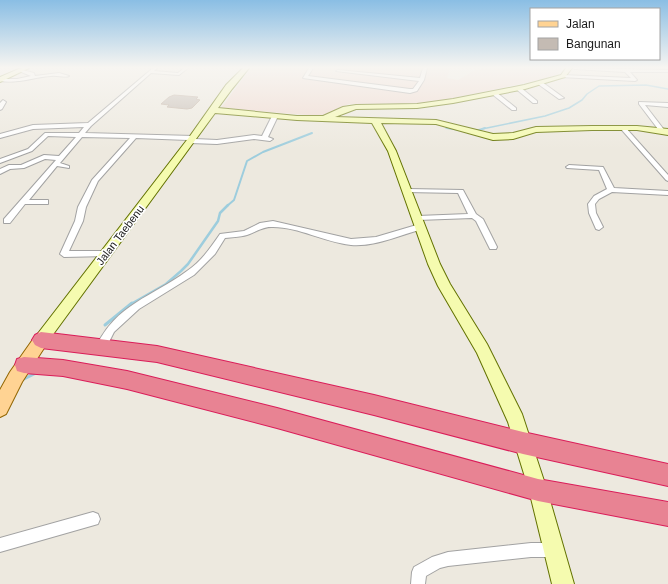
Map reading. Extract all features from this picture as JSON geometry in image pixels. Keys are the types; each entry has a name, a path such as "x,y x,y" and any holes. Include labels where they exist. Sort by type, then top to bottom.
{"highway":[{"path":"41,340 157,354 523,443 668,475"},
{"path":"20,371 63,368 127,380 277,418 538,490 668,514"}],"main road":[{"name":"Jalan Taebenu","path":"0,408 20,371 41,340"}],"street":[{"path":"7,221 25,202 80,134 123,95"},
{"name":"Jalan Taebenu","path":"41,340 192,140 224,95"},
{"path":"325,118 346,109 356,107 425,105 481,95"},
{"path":"497,95 514,109"},
{"path":"527,95 535,102"},
{"path":"557,95 561,98"},
{"path":"0,108 3,102"},
{"path":"666,132 642,103 668,105"},
{"path":"212,110 275,116 436,122 493,137 505,137 536,130 637,128 666,132"},
{"path":"0,161 25,153 48,134 134,136 217,142 254,137 267,138 275,116"},
{"path":"375,120 392,151 444,286 482,349 513,413 538,490 563,584"},
{"path":"0,136 27,128 89,125"},
{"path":"36,145 39,127"},
{"path":"623,128 668,179"},
{"path":"105,254 64,254 79,221 82,207 95,180 134,136"},
{"path":"0,172 8,167 22,167 44,157 57,161 67,167"},
{"path":"569,167 601,168 611,190"},
{"path":"599,227 590,206 595,198 611,190 668,193"},
{"path":"408,191 461,191 473,216"},
{"path":"25,202 45,202"},
{"path":"101,347 111,330 136,306 191,273 212,252 223,236 245,233 263,225 274,224 345,240 362,242 419,223 473,216 479,219 493,248"},
{"path":"0,545 93,519"},
{"path":"418,584 419,572 437,562 448,559 488,556 531,550 554,550"}],"shaded area":[{"path":"231,95 466,95 429,103 348,104 336,111 321,116 221,108"}],"building":[{"path":"177,95 198,97 196,99 200,100 192,108 187,109 167,107 169,105 161,104 169,97"}],"waterway":[{"path":"482,129 545,116 569,108 582,100 586,95"},
{"path":"446,128 451,129"},
{"path":"447,128 451,129"},
{"path":"451,129 460,130"},
{"path":"476,131 482,129"},
{"path":"227,206 234,200 247,161 263,152 312,133"},
{"path":"131,304 166,284 188,264 218,221 220,213 227,206"},
{"path":"105,325 132,303"},
{"path":"22,380 36,373"}]}
